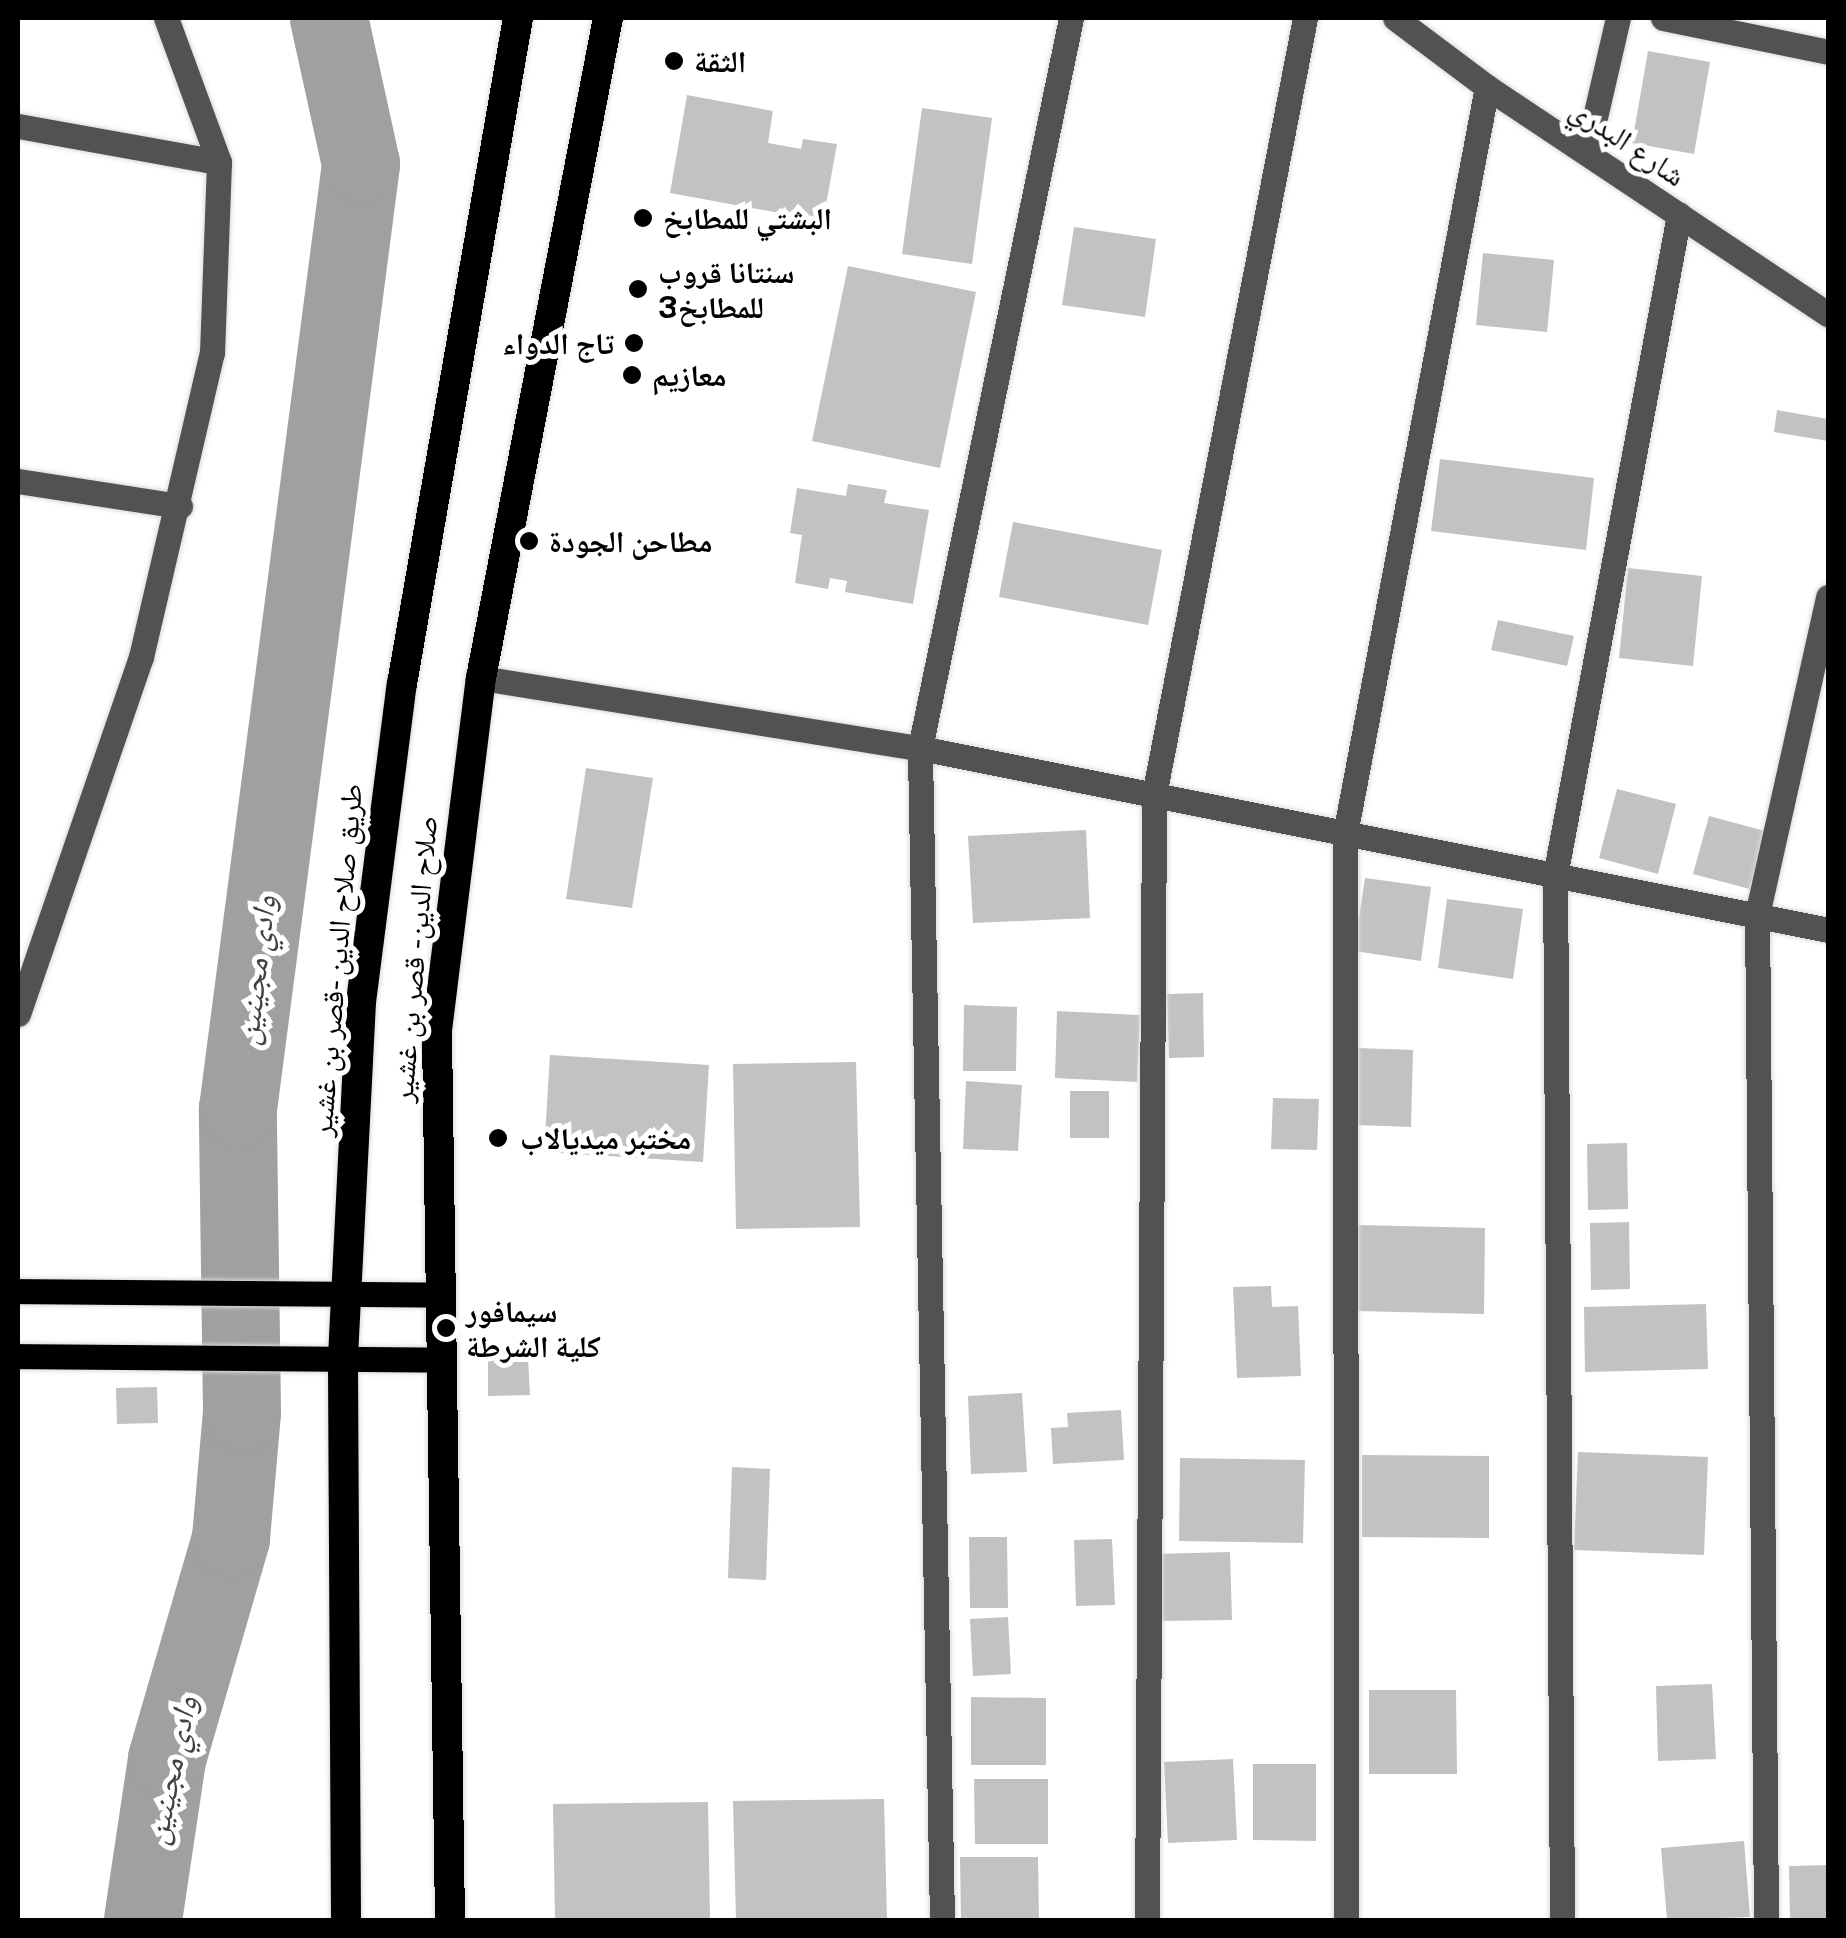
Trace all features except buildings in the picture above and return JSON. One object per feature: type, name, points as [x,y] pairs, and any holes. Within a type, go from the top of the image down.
[{"type":"highway","name":"طريق صلاح الدين -قصر بن غشير","points":[[346,1920],[343,1358],[360,1002],[378,844],[518,18]]},
{"type":"highway","name":"صلاح الدين - قصر بن غشير","points":[[450,1920],[436,1030],[481,678],[608,18]]},
{"type":"main road","points":[[18,1292],[438,1295]]},
{"type":"main road","points":[[18,1359],[293,1356],[440,1360]]},
{"type":"street","points":[[18,1014],[140,657],[180,506],[212,353],[219,162],[166,18]]},
{"type":"street","points":[[942,1920],[920,748],[1071,18]]},
{"type":"street","points":[[1147,1920],[1154,795],[1305,18]]},
{"type":"street","name":"شارع البدري","points":[[1395,18],[1487,87],[1828,314]]},
{"type":"street","points":[[1587,152],[1618,18]]},
{"type":"street","points":[[1663,18],[1828,52]]},
{"type":"street","points":[[1346,1920],[1345,834],[1487,87]]},
{"type":"street","points":[[18,126],[219,162]]},
{"type":"street","points":[[1562,1920],[1555,876],[1679,215]]},
{"type":"street","points":[[18,481],[180,506]]},
{"type":"street","points":[[1766,1920],[1757,915],[1828,597]]},
{"type":"street","points":[[481,678],[920,748],[1828,930]]},
{"type":"waterway","name":"وادي مجينين","points":[[143,1920],[167,1759],[231,1538],[242,1412],[238,1109],[361,164],[329,18]]},
{"type":"place","name":"الثقة","points":[[674,61]]},
{"type":"place","name":"البشتي للمطابخ","points":[[643,218]]},
{"type":"place","name":"سنتانا قروب 3للمطابخ","points":[[638,289]]},
{"type":"place","name":"تاج الدواء","points":[[634,343]]},
{"type":"place","name":"معازيم","points":[[632,375]]},
{"type":"place","name":"مطاحن الجودة","points":[[529,541]]},
{"type":"place","name":"مختبر ميديالاب","points":[[498,1138]]},
{"type":"place","name":"سيمافور كلية الشرطة","points":[[446,1328]]}]
